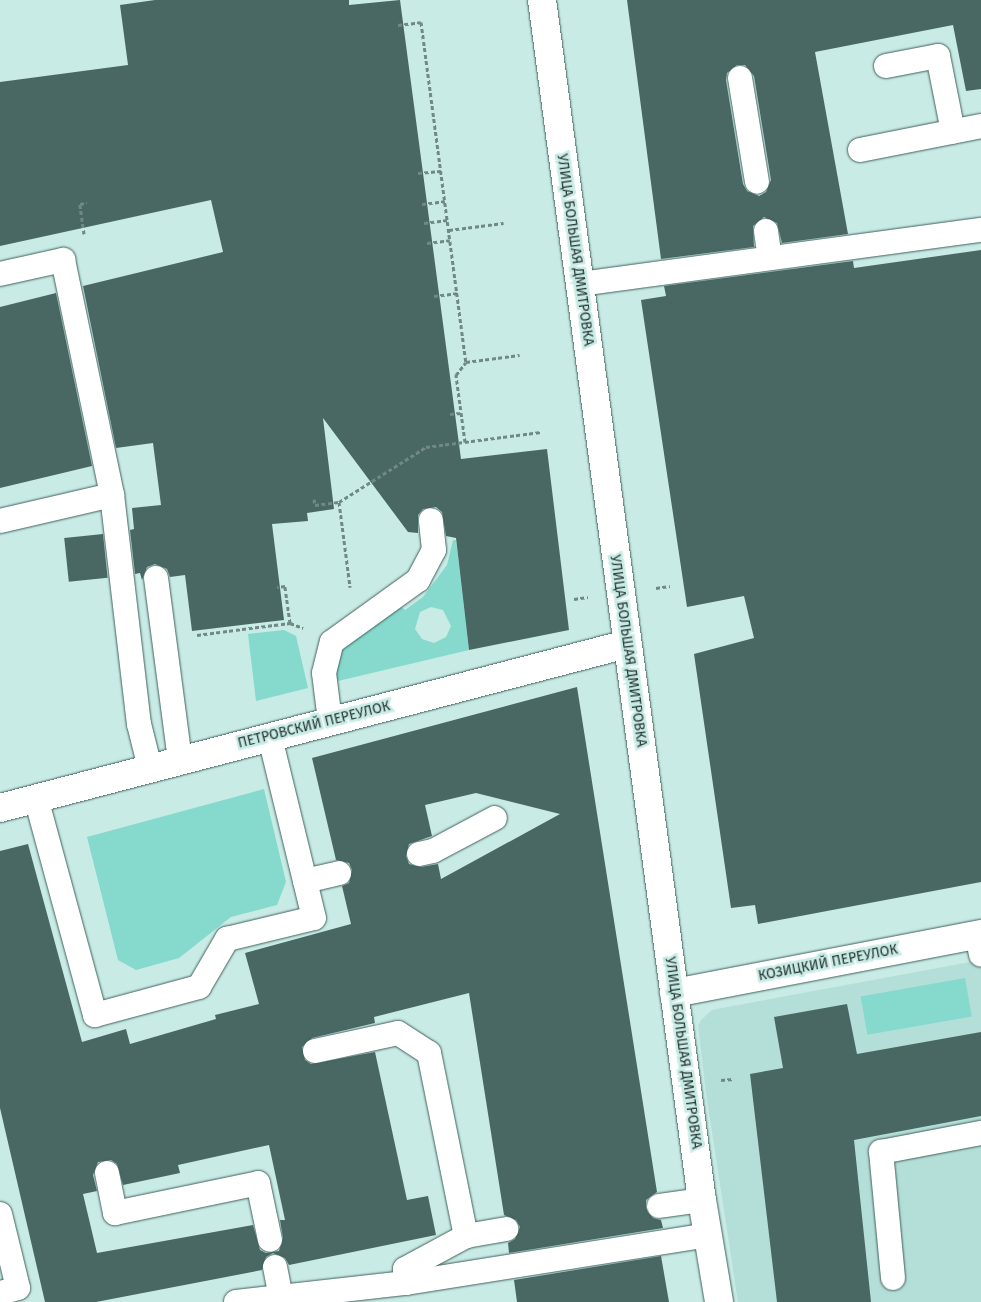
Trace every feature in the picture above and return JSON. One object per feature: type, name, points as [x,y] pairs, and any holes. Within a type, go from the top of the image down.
[{"type":"street","name":"УЛИЦА БОЛЬШАЯ ДМИТРОВКА","points":[[542,0],[702,1200],[719,1302]]},
{"type":"street","name":"ПЕТРОВСКИЙ ПЕРЕУЛОК","points":[[0,808],[627,644]]},
{"type":"street","name":"КОЗИЦКИЙ ПЕРЕУЛОК","points":[[674,993],[980,941]]},
{"type":"lane","points":[[886,66],[938,56],[954,132]]},
{"type":"lane","points":[[740,78],[757,182]]},
{"type":"lane","points":[[860,150],[981,126]]},
{"type":"lane","points":[[580,284],[981,230]]},
{"type":"lane","points":[[766,231],[770,258]]},
{"type":"lane","points":[[0,274],[63,260],[112,495],[139,724],[150,768]]},
{"type":"lane","points":[[0,522],[112,495]]},
{"type":"lane","points":[[330,721],[324,673],[332,642],[418,580],[434,550],[431,520]]},
{"type":"lane","points":[[156,578],[180,760]]},
{"type":"lane","points":[[36,798],[95,1014],[200,986],[227,939],[314,918],[270,737]]},
{"type":"lane","points":[[419,854],[433,851],[495,818]]},
{"type":"lane","points":[[305,880],[339,873]]},
{"type":"lane","points":[[315,1051],[398,1033],[429,1053],[466,1236]]},
{"type":"lane","points":[[893,1278],[881,1152],[981,1133]]},
{"type":"lane","points":[[106,1173],[115,1213],[258,1183],[270,1240]]},
{"type":"lane","points":[[659,1206],[702,1200]]},
{"type":"lane","points":[[0,1214],[18,1288],[0,1293]]},
{"type":"lane","points":[[406,1283],[405,1269],[466,1236],[506,1229]]},
{"type":"lane","points":[[236,1302],[406,1283],[708,1236]]},
{"type":"lane","points":[[275,1267],[282,1297]]},
{"type":"path","points":[[398,25],[421,22],[466,362],[456,375],[465,442]]},
{"type":"path","points":[[418,173],[441,171]]},
{"type":"path","points":[[422,204],[445,200]]},
{"type":"path","points":[[84,231],[80,204],[87,203]]},
{"type":"path","points":[[424,224],[448,220]]},
{"type":"path","points":[[449,230],[504,223]]},
{"type":"path","points":[[427,243],[450,240]]},
{"type":"path","points":[[434,296],[457,293]]},
{"type":"path","points":[[466,362],[520,355]]},
{"type":"path","points":[[450,414],[461,413]]},
{"type":"path","points":[[314,499],[315,505],[339,502],[426,446],[541,432]]},
{"type":"path","points":[[339,502],[351,594]]},
{"type":"path","points":[[164,640],[290,623],[285,586],[277,587]]},
{"type":"shaded area","points":[[981,960],[981,1302],[738,1302],[706,1093],[698,1026],[701,1020],[712,1010]]},
{"type":"green space","points":[[453,540],[456,540],[469,650],[338,681],[335,673],[340,648],[400,606],[405,610],[423,597],[447,565]],"holes":[[[431,607],[443,610],[451,626],[446,637],[434,643],[422,639],[415,629],[420,612]]]},
{"type":"green space","points":[[284,630],[296,636],[308,688],[256,701],[248,634]]},
{"type":"green space","points":[[264,789],[286,882],[277,905],[231,917],[179,958],[136,970],[118,960],[87,837]]},
{"type":"green space","points":[[965,978],[972,1016],[867,1035],[861,996]]},
{"type":"building","points":[[155,0],[349,0],[349,5],[400,0],[461,459],[547,449],[569,630],[469,650],[456,538],[446,536],[442,512],[436,507],[423,509],[418,515],[418,533],[408,532],[323,418],[334,509],[307,513],[308,521],[272,524],[284,620],[192,631],[185,575],[170,577],[167,569],[155,564],[147,567],[142,580],[140,573],[135,574],[130,530],[134,529],[132,508],[161,505],[153,443],[116,448],[83,286],[223,252],[211,200],[0,246],[0,82],[128,65],[120,5]]},
{"type":"building","points":[[627,0],[981,0],[981,89],[966,91],[953,25],[815,52],[848,234],[782,243],[777,223],[764,217],[753,226],[754,247],[661,259]],"holes":[[[737,65],[745,65],[754,76],[771,180],[766,192],[759,196],[747,191],[743,184],[726,80],[727,73]]]},
{"type":"building","points":[[981,250],[981,882],[758,924],[755,905],[731,908],[694,654],[754,638],[744,596],[687,607],[641,300],[666,296],[664,286],[853,261],[854,268]]},
{"type":"building","points":[[56,293],[92,466],[0,488],[0,307]]},
{"type":"building","points":[[103,534],[108,578],[69,582],[64,538]]},
{"type":"building","points":[[577,687],[657,1192],[646,1200],[646,1208],[653,1218],[661,1220],[663,1228],[509,1253],[508,1243],[515,1239],[520,1227],[516,1220],[504,1215],[469,993],[374,1017],[375,1023],[312,1038],[302,1047],[305,1060],[311,1064],[375,1052],[407,1200],[428,1196],[436,1235],[289,1265],[285,1258],[273,1253],[266,1257],[262,1270],[96,1302],[45,1302],[0,1108],[0,851],[28,844],[82,1042],[126,1029],[130,1044],[216,1019],[215,1015],[259,1004],[245,953],[351,924],[342,886],[349,883],[352,870],[349,863],[336,860],[312,758]],"holes":[[[476,793],[560,814],[441,879],[438,864],[421,867],[409,864],[406,856],[409,844],[432,836],[425,805]],[[269,1145],[285,1220],[280,1220],[283,1238],[279,1251],[266,1253],[260,1250],[253,1225],[97,1253],[83,1194],[97,1191],[93,1175],[98,1162],[111,1160],[117,1164],[123,1185],[180,1173],[178,1165]]]},
{"type":"building","points":[[847,1004],[857,1054],[981,1032],[981,1116],[854,1140],[871,1302],[777,1302],[750,1074],[783,1068],[774,1017]]},
{"type":"building","points":[[661,1256],[669,1302],[517,1302],[514,1280]]}]
